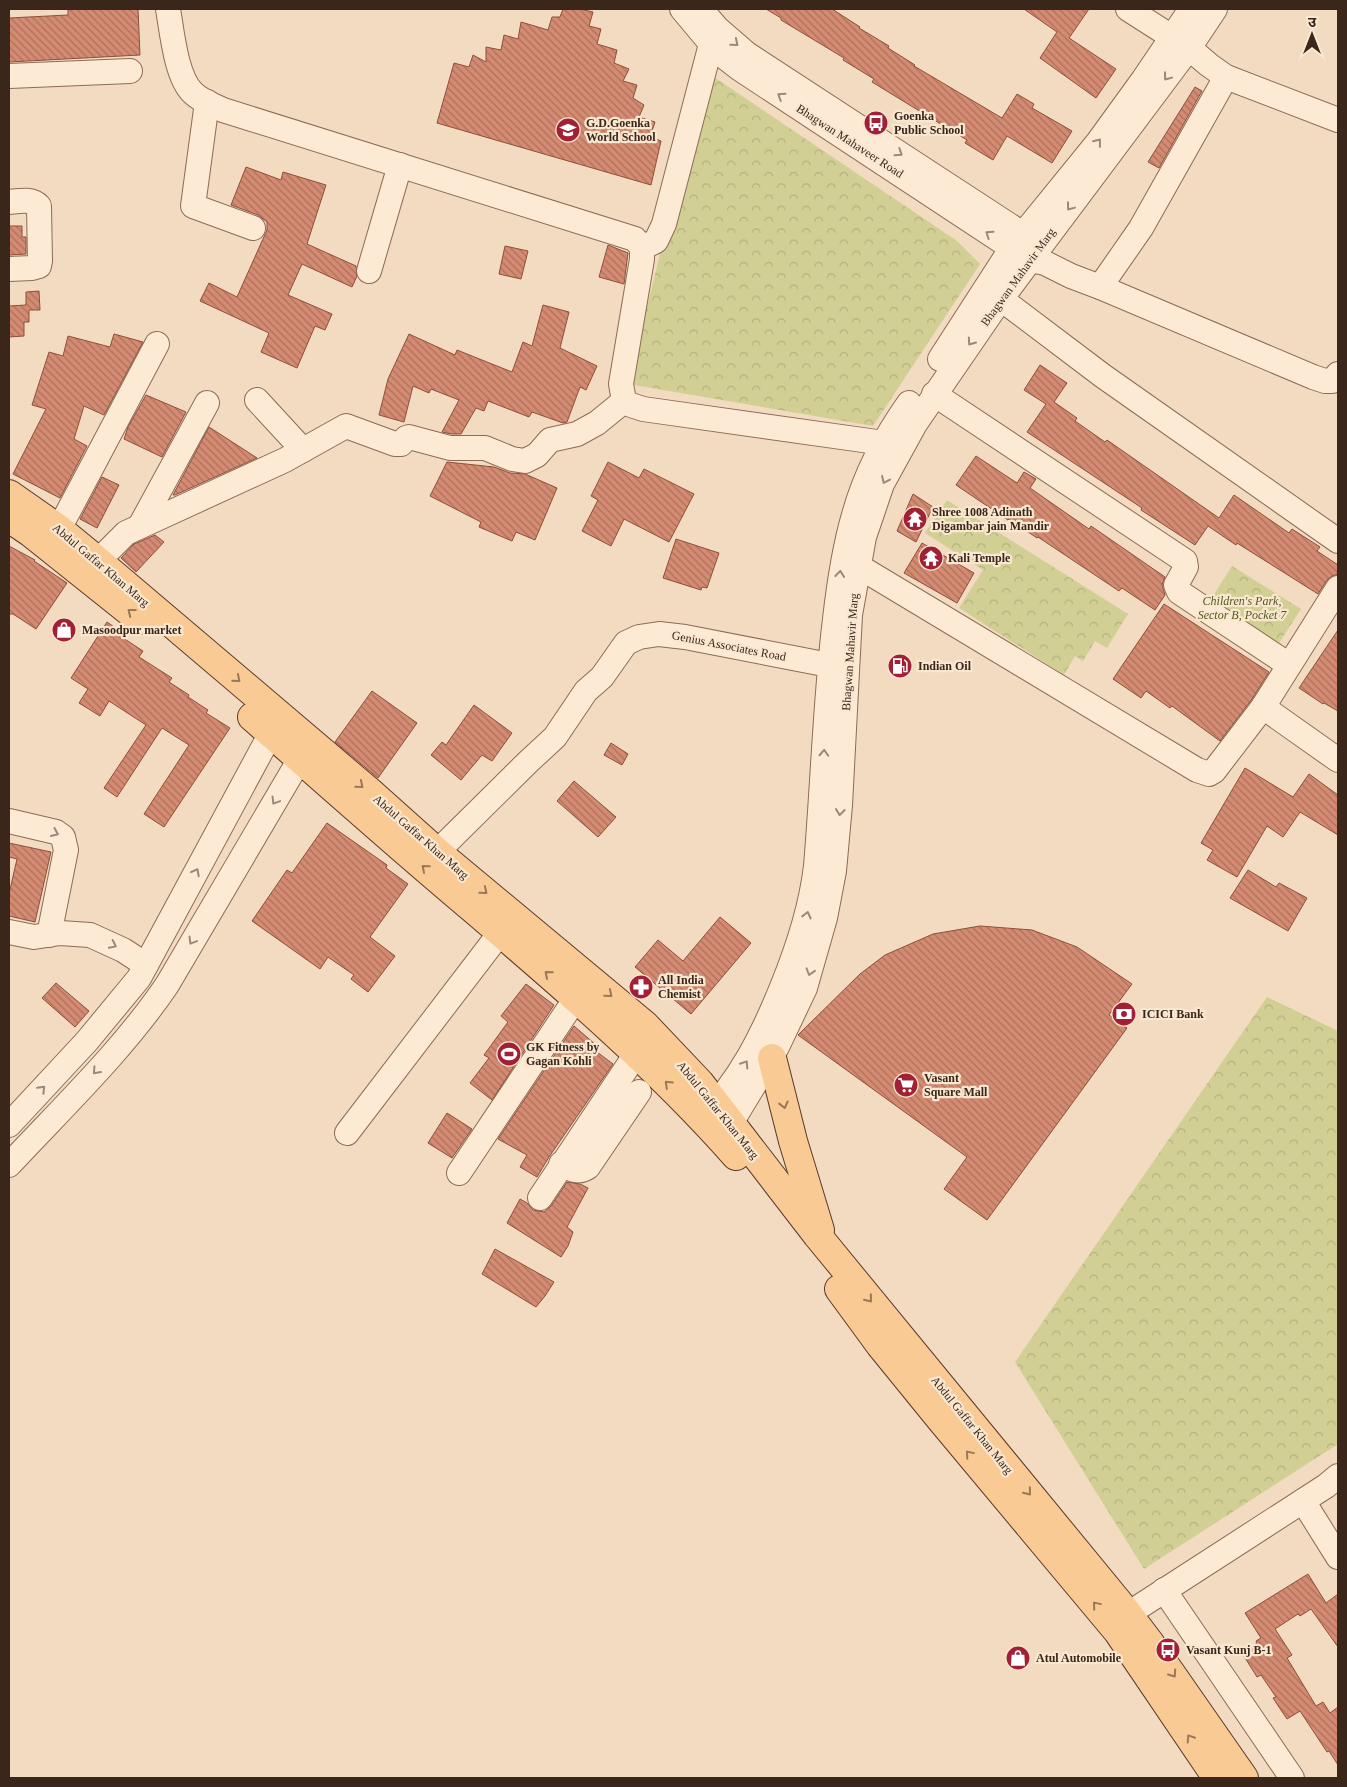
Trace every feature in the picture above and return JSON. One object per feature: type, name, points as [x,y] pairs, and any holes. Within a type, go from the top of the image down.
[{"type":"main road","name":"Abdul Gaffar Khan Marg","points":[[9,494],[58,529],[98,561],[370,792],[437,852],[645,1025],[700,1083],[737,1158],[791,1226],[886,1353],[1118,1632],[1217,1778]]},
{"type":"main road","name":"Abdul Gaffar Khan Marg","points":[[9,518],[31,533],[160,636],[576,998],[636,1054],[717,1120],[824,1243],[1128,1614],[1169,1669],[1244,1778]]},
{"type":"main road","points":[[772,1058],[793,1141],[824,1243]]},
{"type":"street","points":[[168,9],[181,74],[186,85],[194,94],[223,110],[635,239],[642,248],[642,259],[621,384],[624,401],[631,406],[884,443]]},
{"type":"street","name":"Bhagwan Mahaveer Road","points":[[682,9],[711,44],[740,70],[879,160],[1026,247]]},
{"type":"street","name":"Bhagwan Mahaveer Road","points":[[701,9],[716,28],[747,54],[1026,247]]},
{"type":"street","points":[[1128,9],[1180,42],[1209,66],[1226,77],[1338,120]]},
{"type":"street","name":"Bhagwan Mahavir Marg","points":[[1180,42],[1191,9]]},
{"type":"street","name":"Bhagwan Mahavir Marg","points":[[717,1120],[772,1058],[805,988],[825,918],[830,892],[840,805],[838,664],[843,558],[854,513],[868,475],[884,443],[1026,247],[1143,80],[1215,9]]},
{"type":"street","points":[[642,248],[656,241],[664,224],[711,44]]},
{"type":"street","points":[[9,76],[130,72]]},
{"type":"street","points":[[1100,287],[1141,228],[1226,77]]},
{"type":"street","points":[[207,102],[193,206],[253,228]]},
{"type":"street","points":[[369,271],[400,165]]},
{"type":"street","points":[[9,202],[31,201],[39,206],[40,261],[39,266],[32,268],[9,269]]},
{"type":"street","points":[[1026,247],[1045,263],[1071,276],[1313,377],[1332,381],[1338,374]]},
{"type":"street","name":"Bhagwan Mahavir Marg","points":[[717,1120],[760,1037],[802,934],[814,890],[838,664],[850,615],[864,537],[882,484],[901,448],[934,394],[1001,299],[1026,247]]},
{"type":"street","points":[[1001,299],[1103,376],[1338,541]]},
{"type":"street","points":[[58,529],[157,344]]},
{"type":"street","points":[[934,394],[1185,561],[1186,567],[1176,584],[1179,592],[1289,665]]},
{"type":"street","points":[[257,400],[303,450]]},
{"type":"street","points":[[98,561],[126,532],[285,460],[346,426],[395,444],[401,444],[409,437],[450,448],[485,448],[512,459],[525,461],[536,455],[550,440],[577,434],[597,423],[624,401]]},
{"type":"street","points":[[140,526],[207,403]]},
{"type":"street","points":[[858,566],[1202,772],[1209,774],[1214,771],[1263,706],[1338,588]]},
{"type":"street","name":"Genius Associates Road","points":[[437,852],[555,737],[586,692],[602,677],[626,643],[639,637],[659,634],[838,664]]},
{"type":"street","points":[[1263,706],[1338,760]]},
{"type":"street","points":[[9,1125],[108,1018],[131,989],[146,966],[271,733]]},
{"type":"street","points":[[9,1165],[113,1053],[149,1011],[167,985],[300,759]]},
{"type":"street","points":[[9,821],[56,832],[63,837],[66,850],[50,934]]},
{"type":"street","points":[[9,932],[34,937],[60,933],[90,935],[123,950],[146,966]]},
{"type":"street","points":[[347,1133],[500,932]]},
{"type":"street","points":[[459,1173],[576,998]]},
{"type":"street","points":[[540,1198],[636,1054]]},
{"type":"street","points":[[561,1164],[574,1170],[582,1171],[588,1167],[640,1092]]},
{"type":"street","points":[[1128,1614],[1303,1501],[1338,1476]]},
{"type":"street","points":[[1303,1501],[1338,1557]]},
{"type":"street","points":[[1164,1590],[1292,1778]]},
{"type":"green space","points":[[705,71],[957,241],[980,264],[873,426],[628,384]]},
{"type":"green space","points":[[947,500],[1128,614],[1107,648],[1095,641],[1083,661],[1075,656],[1064,675],[959,608],[983,570],[925,533]]},
{"type":"green space","name":"Children's Park, Sector B, Pocket 7","points":[[1232,566],[1301,609],[1268,660],[1200,617]]},
{"type":"green space","points":[[1267,997],[1338,1031],[1338,1444],[1144,1569],[1015,1362]]},
{"type":"building","points":[[68,9],[138,9],[140,55],[9,62],[9,18],[68,15]]},
{"type":"building","points":[[563,9],[580,9],[593,12],[589,26],[601,29],[597,44],[617,50],[614,63],[629,69],[623,81],[637,85],[633,98],[644,105],[639,117],[655,122],[650,137],[661,141],[651,185],[437,123],[454,63],[469,67],[473,55],[486,62],[486,47],[501,50],[504,35],[518,39],[521,22],[548,30],[552,17],[560,17]]},
{"type":"building","points":[[766,9],[832,9],[889,46],[888,48],[914,66],[1002,118],[1017,94],[1034,104],[1032,108],[1072,131],[1052,163],[1007,136],[993,160],[965,143],[967,140],[872,82],[874,79],[843,60],[844,58]]},
{"type":"building","points":[[1024,9],[1089,9],[1069,38],[1116,69],[1096,98],[1040,58],[1057,32]]},
{"type":"building","points":[[1195,87],[1202,91],[1159,168],[1148,162]]},
{"type":"building","points":[[246,167],[281,180],[283,172],[326,185],[307,244],[356,266],[357,276],[352,287],[302,264],[288,295],[332,314],[325,330],[315,326],[297,368],[261,352],[269,333],[200,301],[209,283],[237,297],[267,230],[267,222],[258,215],[231,205]]},
{"type":"building","points":[[9,226],[22,226],[22,237],[26,237],[26,254],[9,255]]},
{"type":"building","points":[[608,245],[628,253],[624,284],[599,277]]},
{"type":"building","points":[[505,246],[528,251],[521,279],[499,274]]},
{"type":"building","points":[[39,291],[40,310],[29,310],[29,322],[24,322],[24,336],[9,337],[9,306],[26,305],[26,292]]},
{"type":"building","points":[[543,305],[569,312],[560,348],[597,366],[586,390],[580,387],[567,422],[563,423],[532,412],[529,417],[488,401],[484,411],[476,408],[461,434],[442,432],[459,400],[431,389],[429,393],[413,386],[404,422],[379,415],[388,379],[409,334],[455,355],[457,350],[512,372],[523,342],[532,346]]},
{"type":"building","points":[[114,334],[143,342],[104,415],[84,406],[74,439],[87,446],[60,498],[13,474],[46,409],[32,405],[49,352],[63,356],[68,336],[110,347]]},
{"type":"building","points":[[1040,365],[1067,383],[1054,402],[1077,418],[1075,421],[1105,442],[1107,440],[1219,518],[1234,495],[1289,533],[1292,529],[1320,547],[1317,551],[1338,565],[1338,574],[1327,580],[1318,594],[1208,526],[1195,545],[1027,432],[1046,404],[1024,390]]},
{"type":"building","points":[[146,395],[186,412],[162,457],[124,439],[128,427]]},
{"type":"building","points":[[209,427],[257,458],[173,495]]},
{"type":"building","points":[[976,456],[1017,483],[1024,472],[1036,479],[1030,488],[1089,529],[1091,526],[1165,577],[1162,585],[1165,595],[1155,610],[1122,588],[1119,591],[956,485]]},
{"type":"building","points":[[447,462],[494,467],[510,473],[525,474],[557,488],[535,540],[516,532],[512,541],[479,527],[481,522],[430,496]]},
{"type":"building","points":[[608,462],[639,478],[644,469],[694,494],[669,542],[624,519],[611,546],[582,531],[598,500],[591,496]]},
{"type":"building","points":[[102,477],[119,485],[97,528],[80,519]]},
{"type":"building","name":"Shree 1008 Adinath Digambar jain Mandir","points":[[913,494],[933,507],[916,542],[897,531]]},
{"type":"building","points":[[155,535],[164,542],[136,572],[121,558],[134,544]]},
{"type":"building","points":[[676,539],[719,553],[707,588],[702,587],[701,590],[663,578]]},
{"type":"building","name":"Kali Temple","points":[[922,543],[974,573],[957,603],[904,573]]},
{"type":"building","points":[[9,546],[35,560],[67,583],[36,629],[13,614],[9,614]]},
{"type":"building","points":[[1164,604],[1269,672],[1252,699],[1220,741],[1172,706],[1170,708],[1146,691],[1141,698],[1113,679]]},
{"type":"building","points":[[107,622],[120,631],[117,634],[143,651],[139,657],[172,678],[169,682],[208,710],[206,713],[230,728],[164,827],[144,814],[189,745],[162,728],[117,797],[104,788],[146,725],[109,701],[100,716],[79,703],[88,689],[71,678]]},
{"type":"building","points":[[1338,630],[1338,711],[1323,704],[1299,688]]},
{"type":"building","points":[[372,691],[417,723],[378,778],[335,742]]},
{"type":"building","points":[[474,705],[512,733],[492,761],[482,755],[461,780],[431,755],[442,742],[446,745]]},
{"type":"building","points":[[611,743],[628,754],[622,765],[604,755]]},
{"type":"building","points":[[1245,768],[1293,797],[1309,774],[1338,795],[1338,835],[1300,812],[1283,837],[1267,826],[1237,877],[1207,860],[1213,850],[1201,843]]},
{"type":"building","points":[[574,781],[616,817],[598,837],[557,801]]},
{"type":"building","points":[[327,823],[387,865],[386,868],[408,884],[370,937],[395,956],[368,992],[351,979],[354,975],[328,957],[320,969],[252,921],[287,870],[292,873]]},
{"type":"building","points":[[9,843],[51,852],[35,922],[9,916],[9,894],[17,859],[9,857]]},
{"type":"building","points":[[1248,870],[1276,887],[1279,883],[1307,898],[1288,931],[1230,898]]},
{"type":"building","points":[[720,917],[751,943],[691,1014],[635,967],[658,940],[683,961]]},
{"type":"building","points":[[980,926],[1032,930],[1077,947],[1132,984],[1109,1015],[1127,1028],[987,1220],[944,1189],[967,1157],[798,1035],[860,974],[885,955],[933,934]]},
{"type":"building","points":[[56,983],[89,1011],[75,1027],[42,998]]},
{"type":"building","points":[[526,984],[554,1005],[492,1100],[470,1083],[489,1058],[484,1055],[508,1022],[501,1016]]},
{"type":"building","points":[[574,1026],[596,1045],[593,1049],[613,1064],[537,1177],[520,1167],[527,1155],[498,1139]]},
{"type":"building","points":[[447,1113],[472,1129],[452,1158],[428,1143]]},
{"type":"building","points":[[567,1182],[580,1184],[588,1188],[567,1227],[573,1232],[568,1246],[561,1257],[507,1223],[520,1199],[533,1210],[544,1212],[551,1206]]},
{"type":"building","points":[[495,1249],[554,1282],[536,1307],[482,1274]]},
{"type":"building","points":[[1308,1574],[1326,1603],[1338,1594],[1338,1647],[1311,1609],[1300,1616],[1298,1614],[1275,1629],[1292,1655],[1287,1658],[1316,1706],[1323,1702],[1330,1713],[1338,1707],[1338,1765],[1329,1751],[1327,1752],[1300,1711],[1287,1719],[1273,1698],[1276,1697],[1261,1675],[1257,1677],[1242,1653],[1261,1638],[1245,1613]]},
{"type":"place","name":"Goenka Public School","points":[[876,123]]},
{"type":"place","name":"G.D.Goenka World School","points":[[568,130]]},
{"type":"place","name":"Shree 1008 Adinath Digambar jain Mandir","points":[[915,519]]},
{"type":"place","name":"Kali Temple","points":[[931,558]]},
{"type":"place","name":"Masoodpur market","points":[[64,630]]},
{"type":"place","name":"Indian Oil","points":[[900,666]]},
{"type":"place","name":"All India Chemist","points":[[641,987]]},
{"type":"place","name":"ICICI Bank","points":[[1124,1014]]},
{"type":"place","name":"GK Fitness by Gagan Kohli","points":[[509,1054]]},
{"type":"place","name":"Vasant Square Mall","points":[[906,1085]]},
{"type":"place","name":"Vasant Kunj B-1","points":[[1168,1650]]},
{"type":"place","name":"Atul Automobile","points":[[1018,1658]]}]
